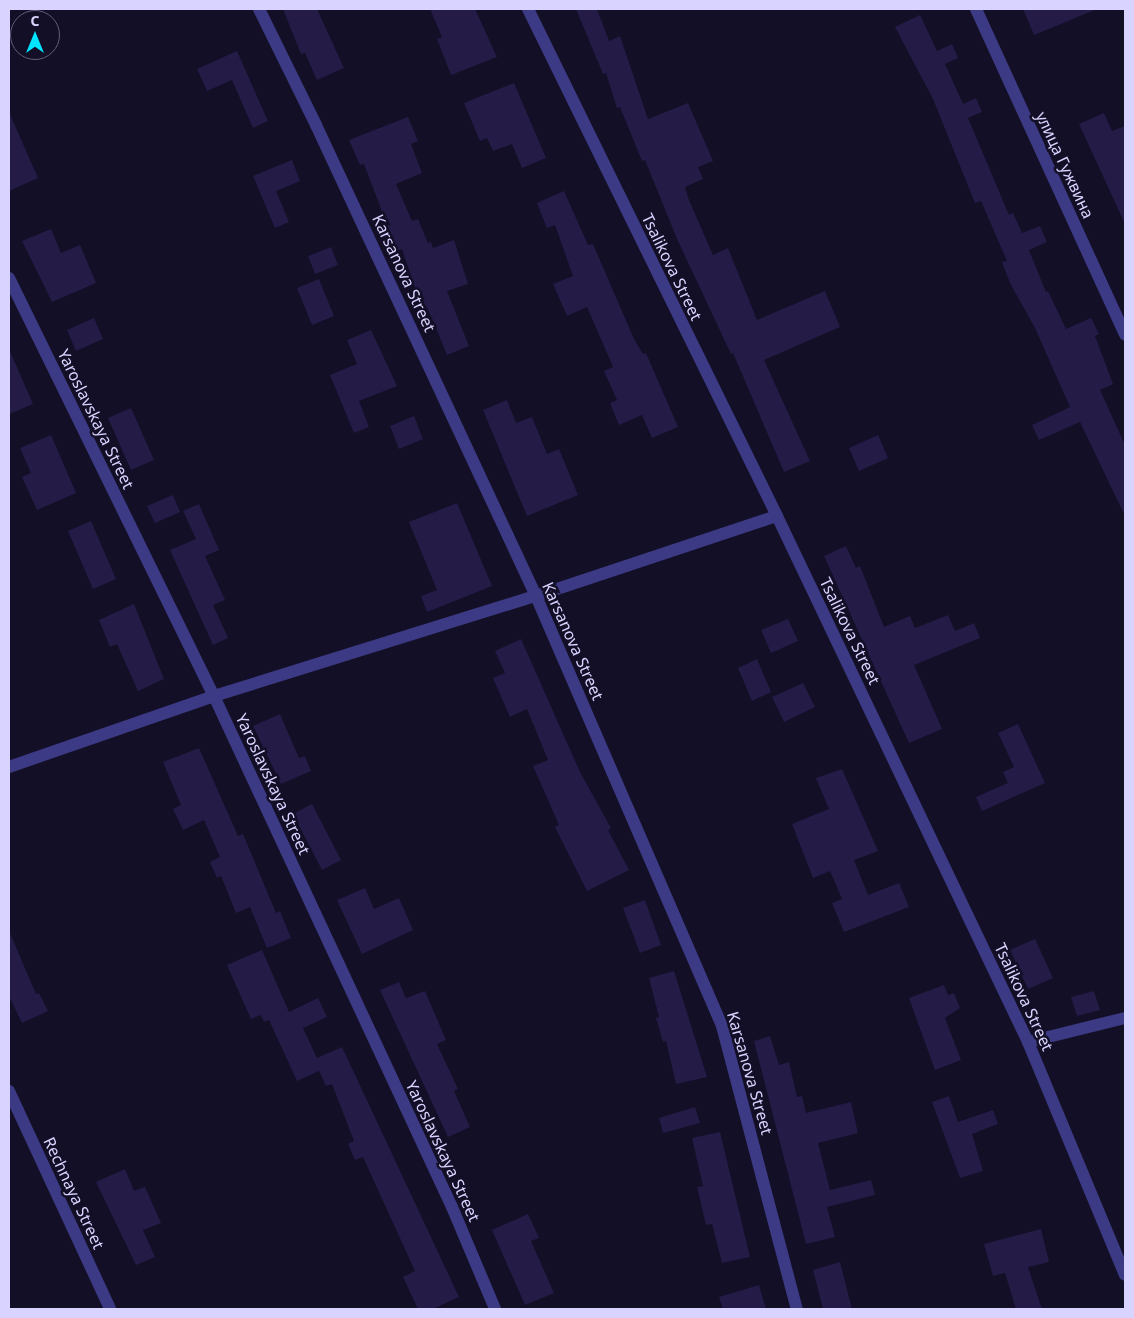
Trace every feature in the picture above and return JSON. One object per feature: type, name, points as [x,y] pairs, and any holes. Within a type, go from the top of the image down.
[{"type":"street","name":"Karsanova Street","points":[[259,9],[316,124],[536,596],[722,1026],[797,1309]]},
{"type":"street","name":"Tsalikova Street","points":[[528,9],[777,516],[1028,1042],[1125,1275]]},
{"type":"street","name":"улица Гужвина","points":[[976,9],[1125,334]]},
{"type":"street","name":"Yaroslavskaya Street","points":[[9,278],[214,696],[452,1207],[496,1309]]},
{"type":"street","points":[[9,767],[214,696],[536,596],[777,516]]},
{"type":"street","points":[[1028,1042],[1125,1018]]},
{"type":"street","name":"Rechnaya Street","points":[[9,1090],[110,1309]]},
{"type":"building","points":[[283,9],[317,9],[344,68],[317,80],[305,53],[301,54]]},
{"type":"building","points":[[430,9],[475,9],[497,57],[451,75],[437,39],[442,37]]},
{"type":"building","points":[[576,9],[597,9],[609,41],[620,36],[648,119],[688,103],[713,161],[698,167],[703,179],[685,187],[689,200],[713,255],[728,248],[757,320],[825,291],[840,327],[764,360],[810,461],[784,472],[733,353],[731,354],[677,239],[645,160],[642,161],[620,107],[617,108],[606,73],[603,74]]},
{"type":"building","points":[[1023,9],[1097,9],[1034,35]]},
{"type":"building","points":[[920,15],[937,51],[952,44],[958,58],[945,64],[963,104],[976,98],[982,112],[968,118],[1009,215],[1013,213],[1022,233],[1040,226],[1047,242],[1029,250],[1046,292],[1048,291],[1066,329],[1091,318],[1099,334],[1095,336],[1113,384],[1100,390],[1125,445],[1125,516],[1080,422],[1039,440],[1032,425],[1070,407],[1035,328],[1010,283],[1002,262],[1007,261],[981,201],[975,203],[933,99],[895,27]]},
{"type":"building","points":[[237,51],[268,121],[253,128],[232,80],[207,91],[197,69]]},
{"type":"building","points":[[514,83],[546,158],[522,168],[512,144],[493,151],[487,138],[480,141],[464,103]]},
{"type":"building","points":[[9,112],[38,178],[9,191]]},
{"type":"building","points":[[1104,113],[1112,131],[1125,126],[1125,224],[1079,124]]},
{"type":"building","points":[[408,117],[418,141],[411,144],[422,173],[396,184],[412,221],[418,219],[428,243],[431,242],[433,248],[454,240],[468,284],[447,291],[469,346],[447,355],[432,318],[422,299],[419,300],[402,249],[397,251],[364,164],[360,165],[349,140]]},
{"type":"building","points":[[292,160],[300,181],[276,191],[289,222],[275,228],[253,176]]},
{"type":"building","points":[[564,191],[588,245],[593,244],[634,339],[643,354],[646,353],[678,427],[652,438],[642,415],[619,425],[610,403],[617,400],[604,371],[613,367],[587,307],[567,316],[553,284],[573,276],[555,225],[547,228],[537,203]]},
{"type":"building","points":[[51,229],[61,253],[80,245],[96,283],[52,302],[22,241]]},
{"type":"building","points":[[331,247],[338,265],[315,274],[308,256]]},
{"type":"building","points":[[319,279],[334,316],[312,325],[297,288]]},
{"type":"building","points":[[94,318],[103,339],[76,351],[67,330]]},
{"type":"building","points":[[371,330],[397,386],[359,401],[369,427],[354,433],[330,375],[357,364],[347,340]]},
{"type":"building","points":[[9,349],[33,404],[9,414]]},
{"type":"building","points":[[507,400],[516,423],[532,417],[547,454],[559,449],[578,495],[527,516],[483,410]]},
{"type":"building","points":[[131,408],[154,460],[131,470],[108,418]]},
{"type":"building","points":[[414,416],[423,439],[399,449],[390,426]]},
{"type":"building","points":[[51,435],[76,493],[37,510],[22,477],[31,473],[20,448]]},
{"type":"building","points":[[878,435],[888,458],[859,471],[849,448]]},
{"type":"building","points":[[173,495],[180,512],[155,523],[147,506]]},
{"type":"building","points":[[457,503],[492,586],[427,612],[421,596],[437,590],[409,522]]},
{"type":"building","points":[[199,504],[219,550],[205,556],[225,600],[213,605],[228,638],[213,645],[170,550],[196,539],[183,511]]},
{"type":"building","points":[[91,521],[116,579],[93,589],[68,531]]},
{"type":"building","points":[[846,546],[856,568],[860,566],[884,627],[910,616],[915,628],[948,615],[955,631],[974,623],[980,638],[914,665],[942,729],[909,743],[824,556]]},
{"type":"building","points":[[134,604],[164,679],[138,691],[117,644],[110,647],[99,620]]},
{"type":"building","points":[[788,619],[798,641],[771,653],[761,630]]},
{"type":"building","points":[[521,639],[580,772],[611,828],[608,830],[629,870],[587,891],[555,827],[559,825],[533,766],[548,760],[527,709],[510,717],[493,678],[505,673],[495,651]]},
{"type":"building","points":[[757,659],[771,692],[752,701],[738,668]]},
{"type":"building","points":[[803,683],[815,707],[784,722],[772,697]]},
{"type":"building","points":[[280,714],[299,758],[305,756],[311,771],[281,784],[253,726]]},
{"type":"building","points":[[1018,724],[1045,783],[982,811],[976,797],[1008,783],[1003,772],[1014,767],[998,733]]},
{"type":"building","points":[[199,748],[238,836],[243,834],[276,913],[280,911],[291,938],[267,948],[250,907],[236,913],[221,876],[217,878],[210,862],[220,857],[204,820],[183,830],[173,809],[181,805],[163,762]]},
{"type":"building","points":[[842,769],[878,851],[854,860],[868,895],[899,883],[909,907],[844,932],[832,903],[842,899],[830,871],[813,878],[792,824],[829,809],[816,778]]},
{"type":"building","points":[[312,804],[341,860],[322,870],[293,814]]},
{"type":"building","points":[[365,888],[374,909],[399,898],[413,930],[362,954],[337,900]]},
{"type":"building","points":[[645,900],[661,945],[640,953],[623,908]]},
{"type":"building","points":[[9,931],[36,994],[39,993],[48,1011],[22,1023],[9,996]]},
{"type":"building","points":[[1035,939],[1053,978],[1028,989],[1010,950]]},
{"type":"building","points":[[262,950],[289,1012],[318,998],[327,1017],[303,1028],[317,1058],[342,1047],[459,1297],[433,1309],[418,1309],[403,1277],[415,1271],[363,1157],[355,1160],[348,1144],[354,1141],[332,1084],[326,1086],[319,1071],[297,1081],[269,1020],[264,1022],[261,1015],[251,1019],[227,965]]},
{"type":"building","points":[[674,971],[707,1077],[676,1084],[666,1041],[663,1042],[656,1018],[659,1017],[649,978]]},
{"type":"building","points":[[399,982],[406,998],[425,991],[446,1040],[437,1044],[458,1089],[454,1091],[470,1127],[448,1137],[380,990]]},
{"type":"building","points":[[944,985],[948,995],[954,993],[960,1008],[945,1018],[961,1060],[935,1070],[909,998]]},
{"type":"building","points":[[1094,991],[1100,1010],[1077,1016],[1071,997]]},
{"type":"building","points":[[770,1036],[779,1065],[789,1062],[797,1097],[802,1096],[806,1113],[851,1102],[858,1133],[818,1143],[830,1190],[871,1180],[875,1195],[827,1207],[835,1237],[806,1244],[754,1041]]},
{"type":"building","points":[[949,1096],[958,1122],[993,1110],[998,1124],[972,1134],[983,1171],[960,1178],[932,1102]]},
{"type":"building","points":[[695,1107],[700,1123],[663,1133],[659,1118]]},
{"type":"building","points":[[720,1132],[750,1257],[722,1263],[712,1224],[706,1225],[697,1187],[703,1186],[692,1138]]},
{"type":"building","points":[[125,1169],[134,1191],[145,1187],[161,1223],[143,1230],[155,1257],[136,1265],[96,1182]]},
{"type":"building","points":[[528,1214],[539,1238],[531,1241],[554,1293],[525,1305],[492,1230]]},
{"type":"building","points":[[1041,1229],[1049,1262],[1028,1267],[1042,1309],[1016,1309],[1005,1273],[993,1276],[984,1244]]},
{"type":"building","points":[[840,1262],[852,1309],[823,1309],[813,1270]]},
{"type":"building","points":[[759,1285],[766,1309],[723,1309],[719,1297]]}]
